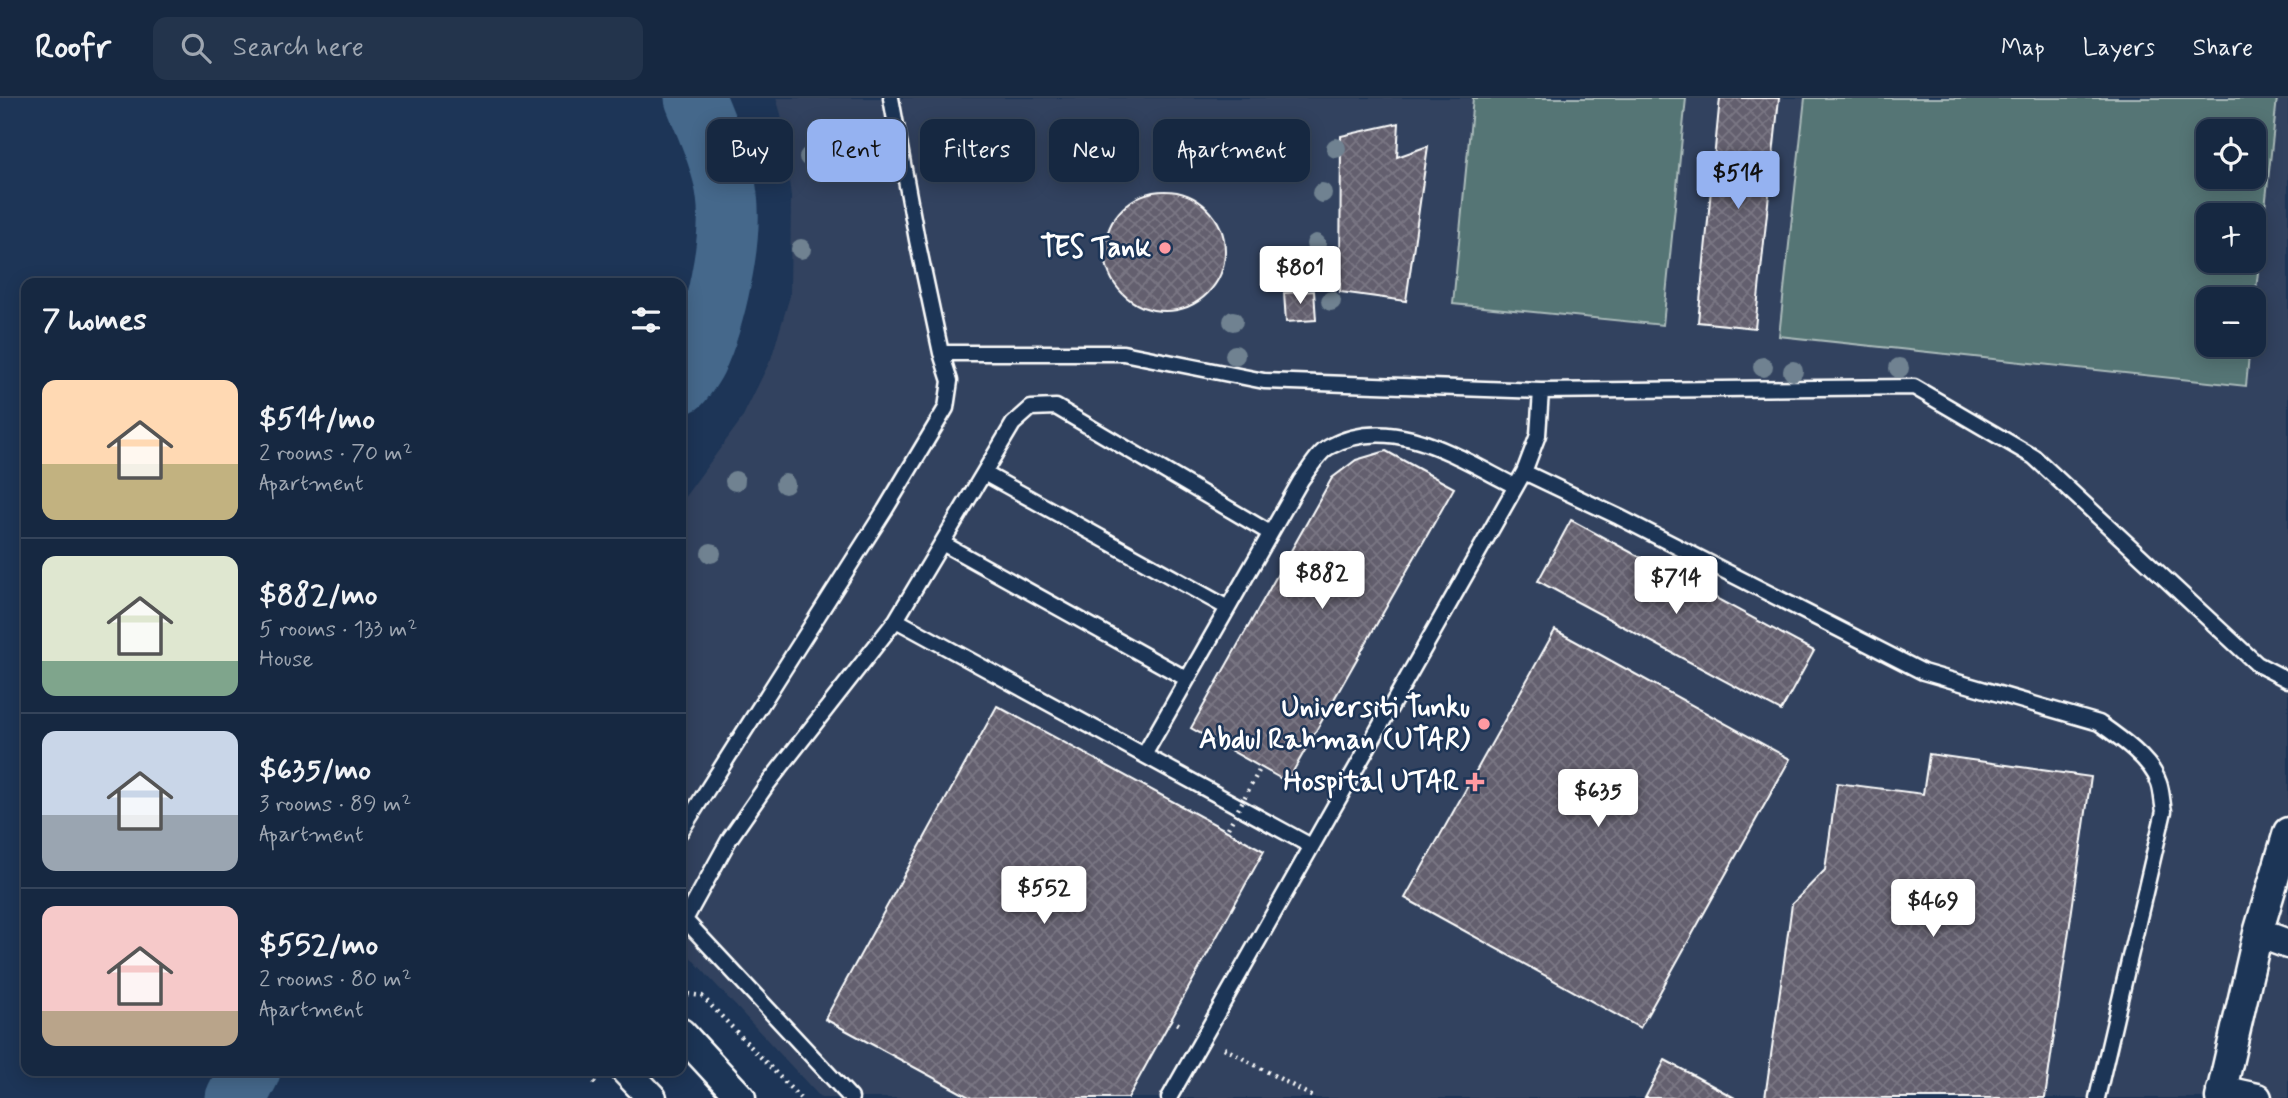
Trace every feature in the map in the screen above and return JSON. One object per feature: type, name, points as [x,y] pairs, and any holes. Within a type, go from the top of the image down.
[{"type":"street","points":[[2257,1098],[2220,1094],[2258,933],[2288,832]]},
{"type":"street","points":[[2258,933],[2288,944]]},
{"type":"street","points":[[686,1038],[741,1098]]},
{"type":"street","points":[[631,1076],[652,1098]]},
{"type":"lane","points":[[686,823],[885,510],[946,408],[950,381],[941,353],[917,240],[891,98]]},
{"type":"lane","points":[[941,353],[1122,353],[1264,381],[1541,391],[1914,387],[2035,457],[2257,664],[2288,680]]},
{"type":"lane","points":[[1169,1098],[1524,472],[1538,435],[1541,391]]},
{"type":"lane","points":[[686,919],[730,838],[766,786],[895,620],[1013,424],[1031,408],[1056,407],[1270,533]]},
{"type":"lane","points":[[1144,755],[1301,480],[1326,448],[1358,436],[1390,435],[1427,442],[1515,486]]},
{"type":"lane","points":[[1524,472],[1619,517],[1923,672],[2099,723],[2120,737],[2143,759],[2159,781],[2164,811],[2097,1098]]},
{"type":"lane","points":[[984,473],[1228,608]]},
{"type":"lane","points":[[942,542],[1187,679]]},
{"type":"lane","points":[[895,620],[1311,846]]},
{"type":"lane","points":[[686,927],[851,1098]]},
{"type":"path","points":[[1228,828],[1261,767]]},
{"type":"path","points":[[686,994],[702,996],[800,1098]]},
{"type":"path","points":[[1171,1020],[1315,1098]]},
{"type":"shaded area","name":"Universiti Tunku Abdul Rahman (UTAR)","points":[[776,98],[2288,98],[2288,1098],[821,1098],[686,952],[686,495],[741,420],[771,359],[790,296],[789,182],[793,182],[793,119],[782,119]]},
{"type":"green space","points":[[1473,98],[1686,98],[1663,325],[1453,304]]},
{"type":"green space","points":[[1805,98],[2277,98],[2266,203],[2196,203],[2196,273],[2258,273],[2256,287],[2196,287],[2196,357],[2249,357],[2246,386],[1779,336]]},
{"type":"building","points":[[1720,98],[1779,98],[1755,328],[1698,322]]},
{"type":"building","points":[[1399,123],[1397,157],[1428,146],[1406,301],[1340,292],[1341,136]]},
{"type":"building","name":"TES Tank","points":[[1165,191],[1188,195],[1208,208],[1221,228],[1225,251],[1221,274],[1208,294],[1188,307],[1165,311],[1142,307],[1122,294],[1109,274],[1105,251],[1109,228],[1122,208],[1142,195]]},
{"type":"building","points":[[1314,291],[1316,320],[1286,322],[1284,293]]},
{"type":"building","points":[[1386,451],[1454,488],[1287,782],[1191,728],[1332,478],[1356,460]]},
{"type":"building","points":[[1571,520],[1814,651],[1781,711],[1538,581]]},
{"type":"building","points":[[1555,630],[1790,759],[1640,1028],[1405,898]]},
{"type":"building","points":[[997,706],[1264,851],[1128,1098],[971,1098],[825,1019]]},
{"type":"building","points":[[1929,754],[2091,777],[2045,1098],[1765,1098],[1792,904],[1825,870],[1837,783],[1923,794]]},
{"type":"building","points":[[1665,1060],[1735,1098],[1645,1098]]},
{"type":"waterway","points":[[686,376],[703,344],[716,303],[725,257],[728,214],[722,172],[695,98]]},
{"type":"waterway","points":[[236,1098],[247,1076]]},
{"type":"place","name":"TES Tank","points":[[1165,248]]},
{"type":"place","name":"Universiti Tunku Abdul Rahman (UTAR)","points":[[1484,724]]},
{"type":"place","name":"Hospital UTAR","points":[[1475,782]]}]
